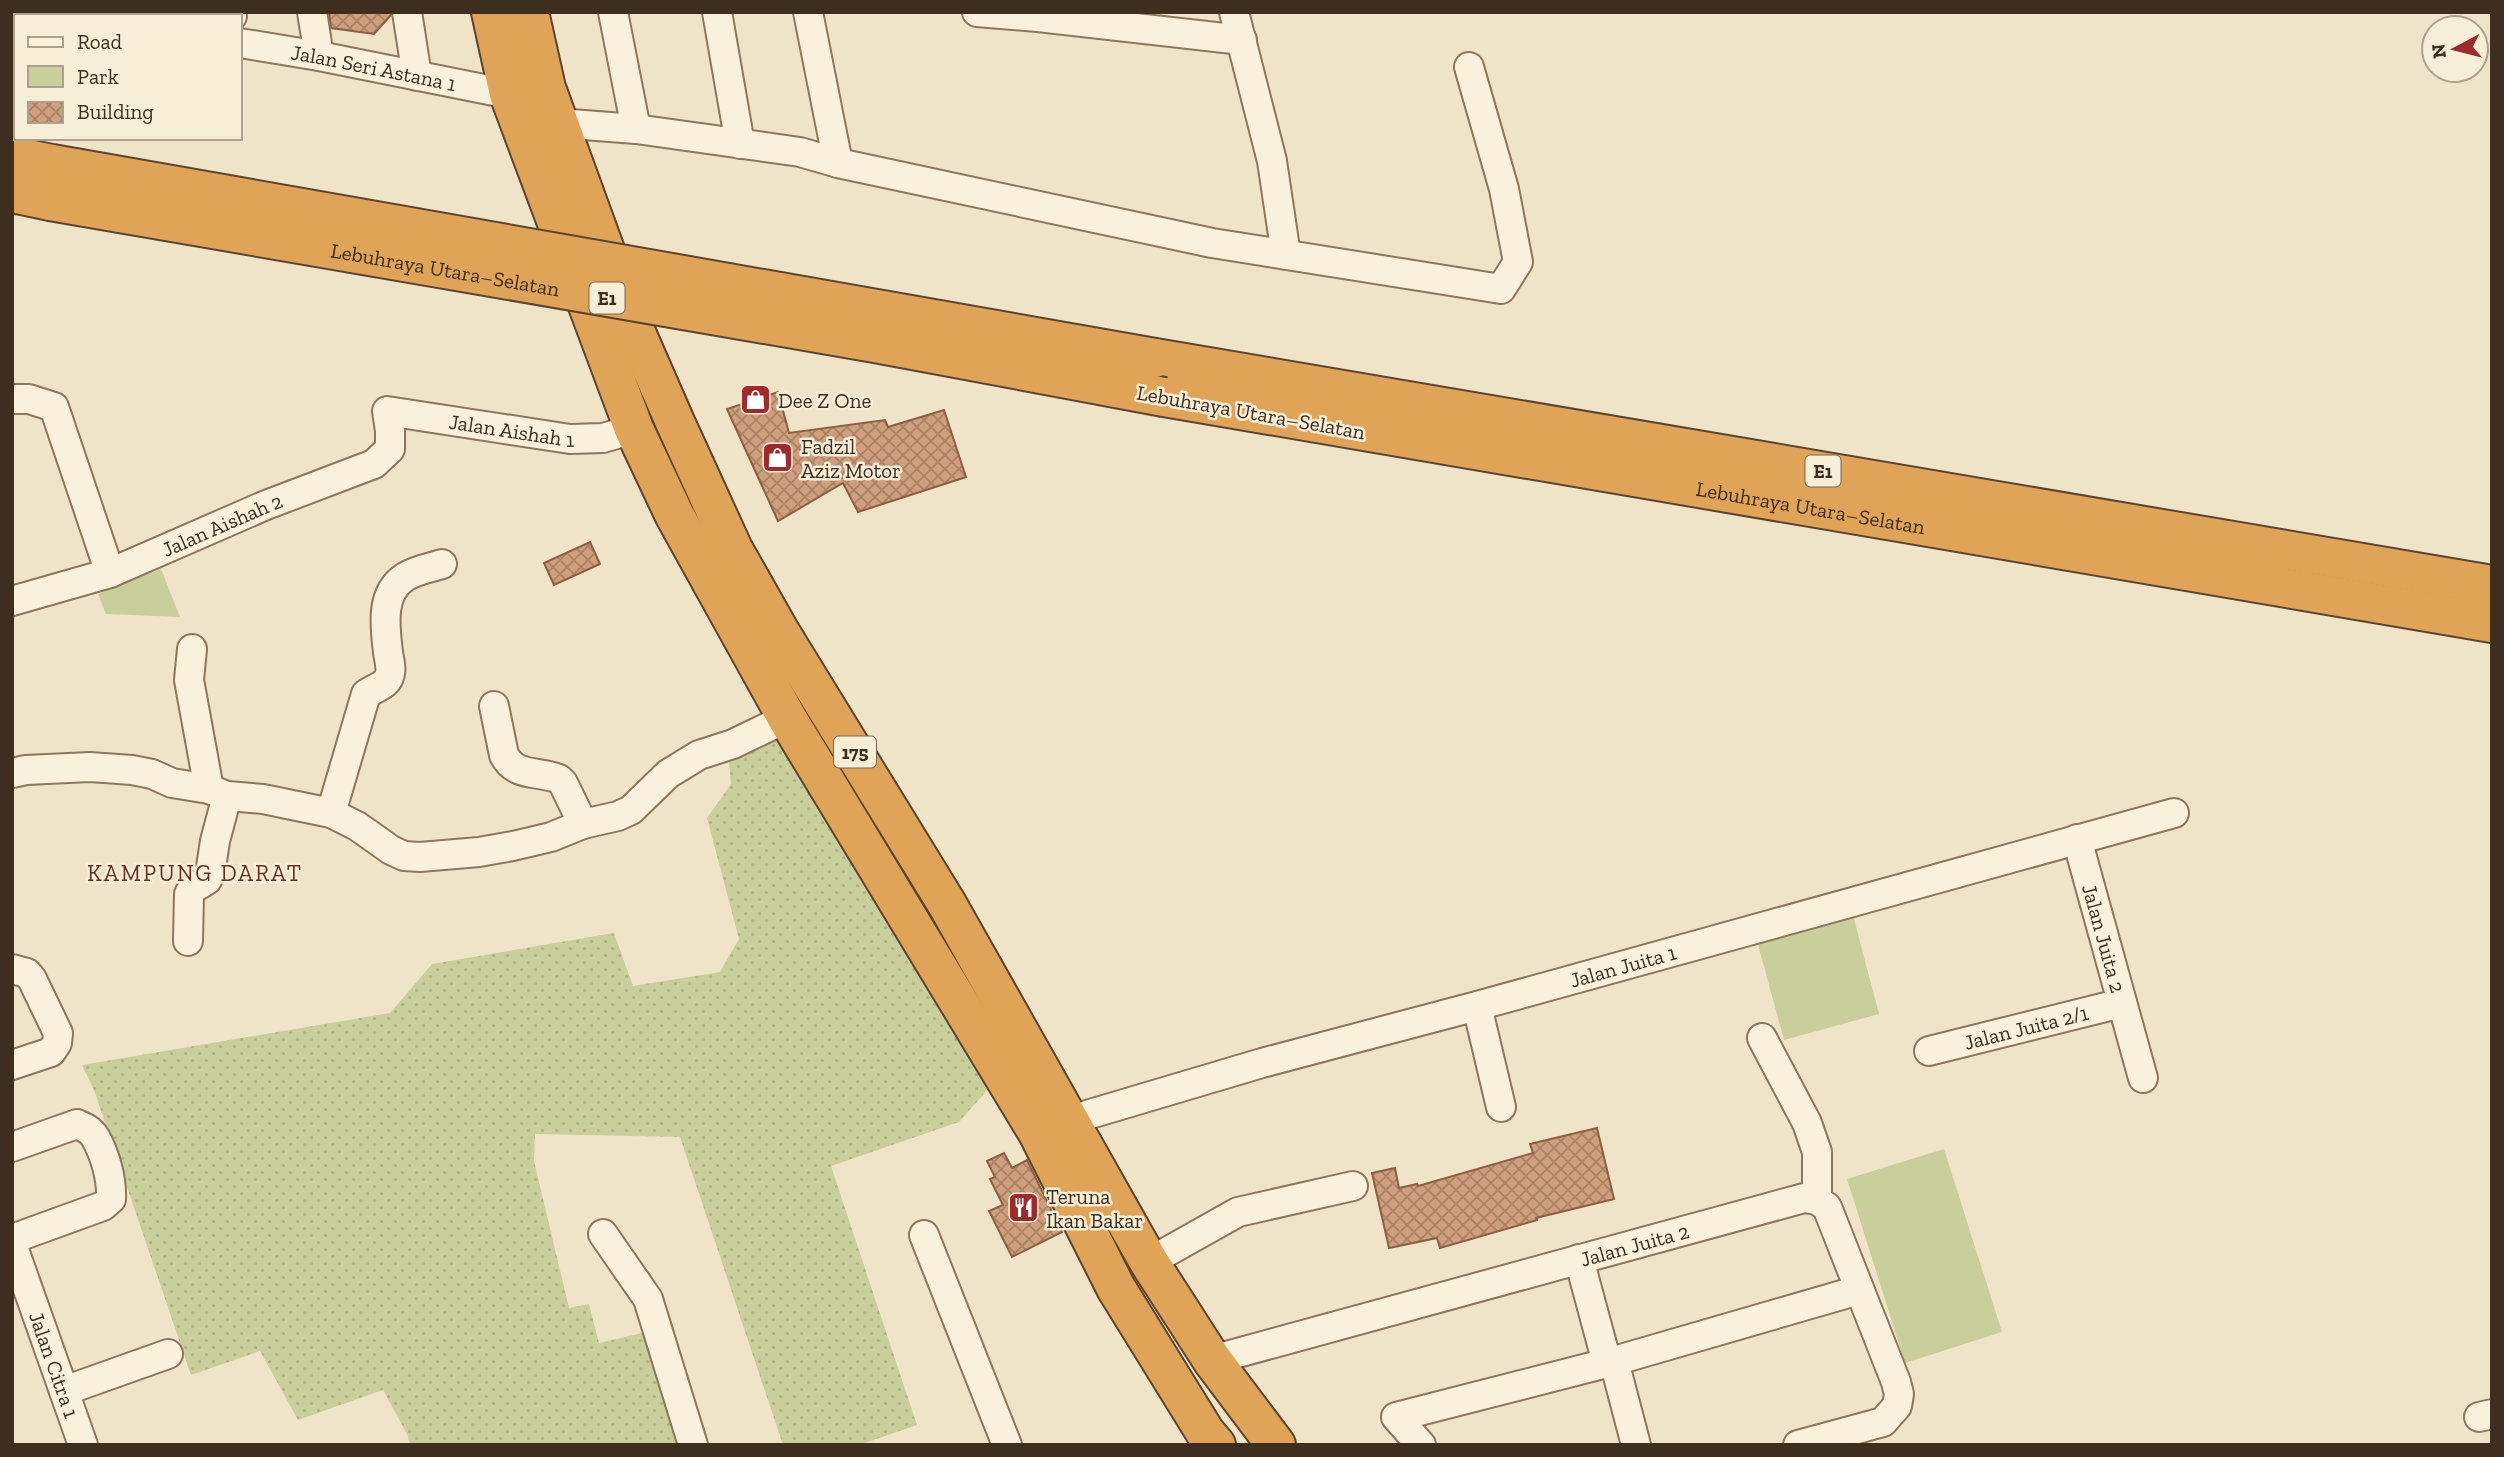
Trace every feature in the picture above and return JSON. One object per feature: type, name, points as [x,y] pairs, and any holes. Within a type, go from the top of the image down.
[{"type":"highway","name":"175","points":[[491,12],[509,94],[634,429],[674,514],[787,718],[1038,1133],[1116,1288],[1211,1441]]},
{"type":"highway","name":"175","points":[[529,12],[546,88],[630,319],[733,549],[780,632],[947,904],[1149,1262],[1212,1360],[1276,1445]]},
{"type":"highway","name":"Lebuhraya Utara–Selatan","points":[[12,156],[51,183],[875,343],[1164,397],[2492,623]]},
{"type":"highway","name":"Lebuhraya Utara–Selatan","points":[[12,193],[51,183],[1155,358],[2492,585]]},
{"type":"street","points":[[312,12],[319,56]]},
{"type":"street","points":[[407,12],[417,76]]},
{"type":"street","points":[[613,12],[636,129]]},
{"type":"street","points":[[717,12],[740,145]]},
{"type":"street","points":[[808,12],[838,163]]},
{"type":"street","points":[[977,12],[1037,14],[1242,40]]},
{"type":"street","points":[[1234,12],[1272,161],[1286,255]]},
{"type":"street","name":"Jalan Seri Astana 1","points":[[242,43],[509,94]]},
{"type":"street","points":[[558,123],[636,129],[800,152],[838,163],[1212,243],[1501,289],[1518,262],[1504,189],[1469,67]]},
{"type":"street","points":[[12,399],[29,399],[54,407],[110,573]]},
{"type":"street","name":"Jalan Aishah 1","points":[[387,411],[570,439],[603,438],[634,429]]},
{"type":"street","name":"Jalan Aishah 2","points":[[12,601],[110,573],[266,505],[374,464],[390,449],[387,411]]},
{"type":"street","points":[[331,813],[366,694],[385,684],[390,676],[385,607],[402,579],[442,565]]},
{"type":"street","points":[[188,941],[189,894],[192,889],[207,880],[210,874],[218,793],[189,680],[192,649]]},
{"type":"street","points":[[494,706],[504,755],[508,762],[521,772],[559,779],[564,783],[583,824]]},
{"type":"street","points":[[12,773],[59,768],[110,768],[152,774],[187,787],[331,813],[357,826],[391,850],[404,856],[420,857],[513,846],[551,837],[631,810],[668,774],[699,755],[733,744],[787,718]]},
{"type":"street","name":"Jalan Juita 1","points":[[1070,1120],[1262,1063],[1478,1006],[2174,813]]},
{"type":"street","name":"Jalan Juita 2","points":[[2077,839],[2143,1078]]},
{"type":"street","points":[[12,1065],[51,1052],[57,1043],[58,1033],[22,974]]},
{"type":"street","name":"Jalan Juita 2/1","points":[[1929,1051],[2122,1003]]},
{"type":"street","points":[[1478,1006],[1501,1107]]},
{"type":"street","points":[[1762,1038],[1807,1123],[1817,1152],[1817,1200],[1827,1207],[1899,1394],[1897,1406],[1883,1422],[1798,1445]]},
{"type":"street","points":[[12,1147],[77,1124],[88,1129],[95,1137],[112,1184],[111,1199],[103,1206],[12,1242]]},
{"type":"street","points":[[1149,1262],[1238,1212],[1353,1186]]},
{"type":"street","name":"Jalan Juita 2","points":[[1212,1360],[1804,1198],[1817,1200]]},
{"type":"street","points":[[603,1234],[648,1299],[694,1445]]},
{"type":"street","points":[[924,1235],[1007,1445]]},
{"type":"street","name":"Jalan Citra 1","points":[[12,1242],[21,1296],[64,1391],[83,1445]]},
{"type":"street","points":[[1579,1259],[1636,1445]]},
{"type":"street","points":[[1421,1445],[1396,1417],[1610,1362],[1859,1290]]},
{"type":"street","points":[[64,1391],[168,1354]]},
{"type":"green space","points":[[161,569],[180,617],[106,614],[98,594]]},
{"type":"green space","points":[[784,737],[990,1087],[959,1122],[831,1166],[917,1425],[859,1445],[783,1445],[680,1137],[535,1134],[534,1161],[569,1308],[589,1304],[599,1343],[651,1331],[678,1445],[410,1445],[407,1434],[383,1390],[298,1420],[260,1351],[191,1375],[94,1090],[82,1065],[390,1013],[432,964],[614,933],[633,986],[720,972],[739,939],[707,818],[731,784],[729,762]]},
{"type":"green space","points":[[1853,915],[1879,1014],[1784,1040],[1757,941]]},
{"type":"green space","points":[[1944,1149],[2002,1332],[1905,1363],[1847,1179]]},
{"type":"building","points":[[329,12],[391,12],[391,15],[374,34],[331,28]]},
{"type":"building","points":[[778,392],[789,433],[885,420],[888,427],[944,410],[966,477],[858,512],[843,483],[778,521],[727,409]]},
{"type":"building","points":[[590,542],[600,564],[554,585],[544,563]]},
{"type":"building","points":[[1597,1128],[1614,1199],[1536,1218],[1537,1220],[1440,1248],[1437,1238],[1389,1248],[1372,1173],[1395,1168],[1399,1188],[1418,1186],[1533,1153],[1530,1144]]},
{"type":"building","name":"Teruna Ikan Bakar","points":[[1004,1153],[1012,1168],[1027,1160],[1062,1232],[1012,1257],[989,1211],[1003,1205],[990,1179],[995,1177],[987,1161]]},
{"type":"place","name":"Dee Z One","points":[[755,400]]},
{"type":"place","name":"Fadzil Aziz Motor","points":[[778,458]]},
{"type":"place","name":"Teruna Ikan Bakar","points":[[1023,1208]]},
{"type":"district","name":"KAMPUNG DARAT","points":[[195,873]]}]
